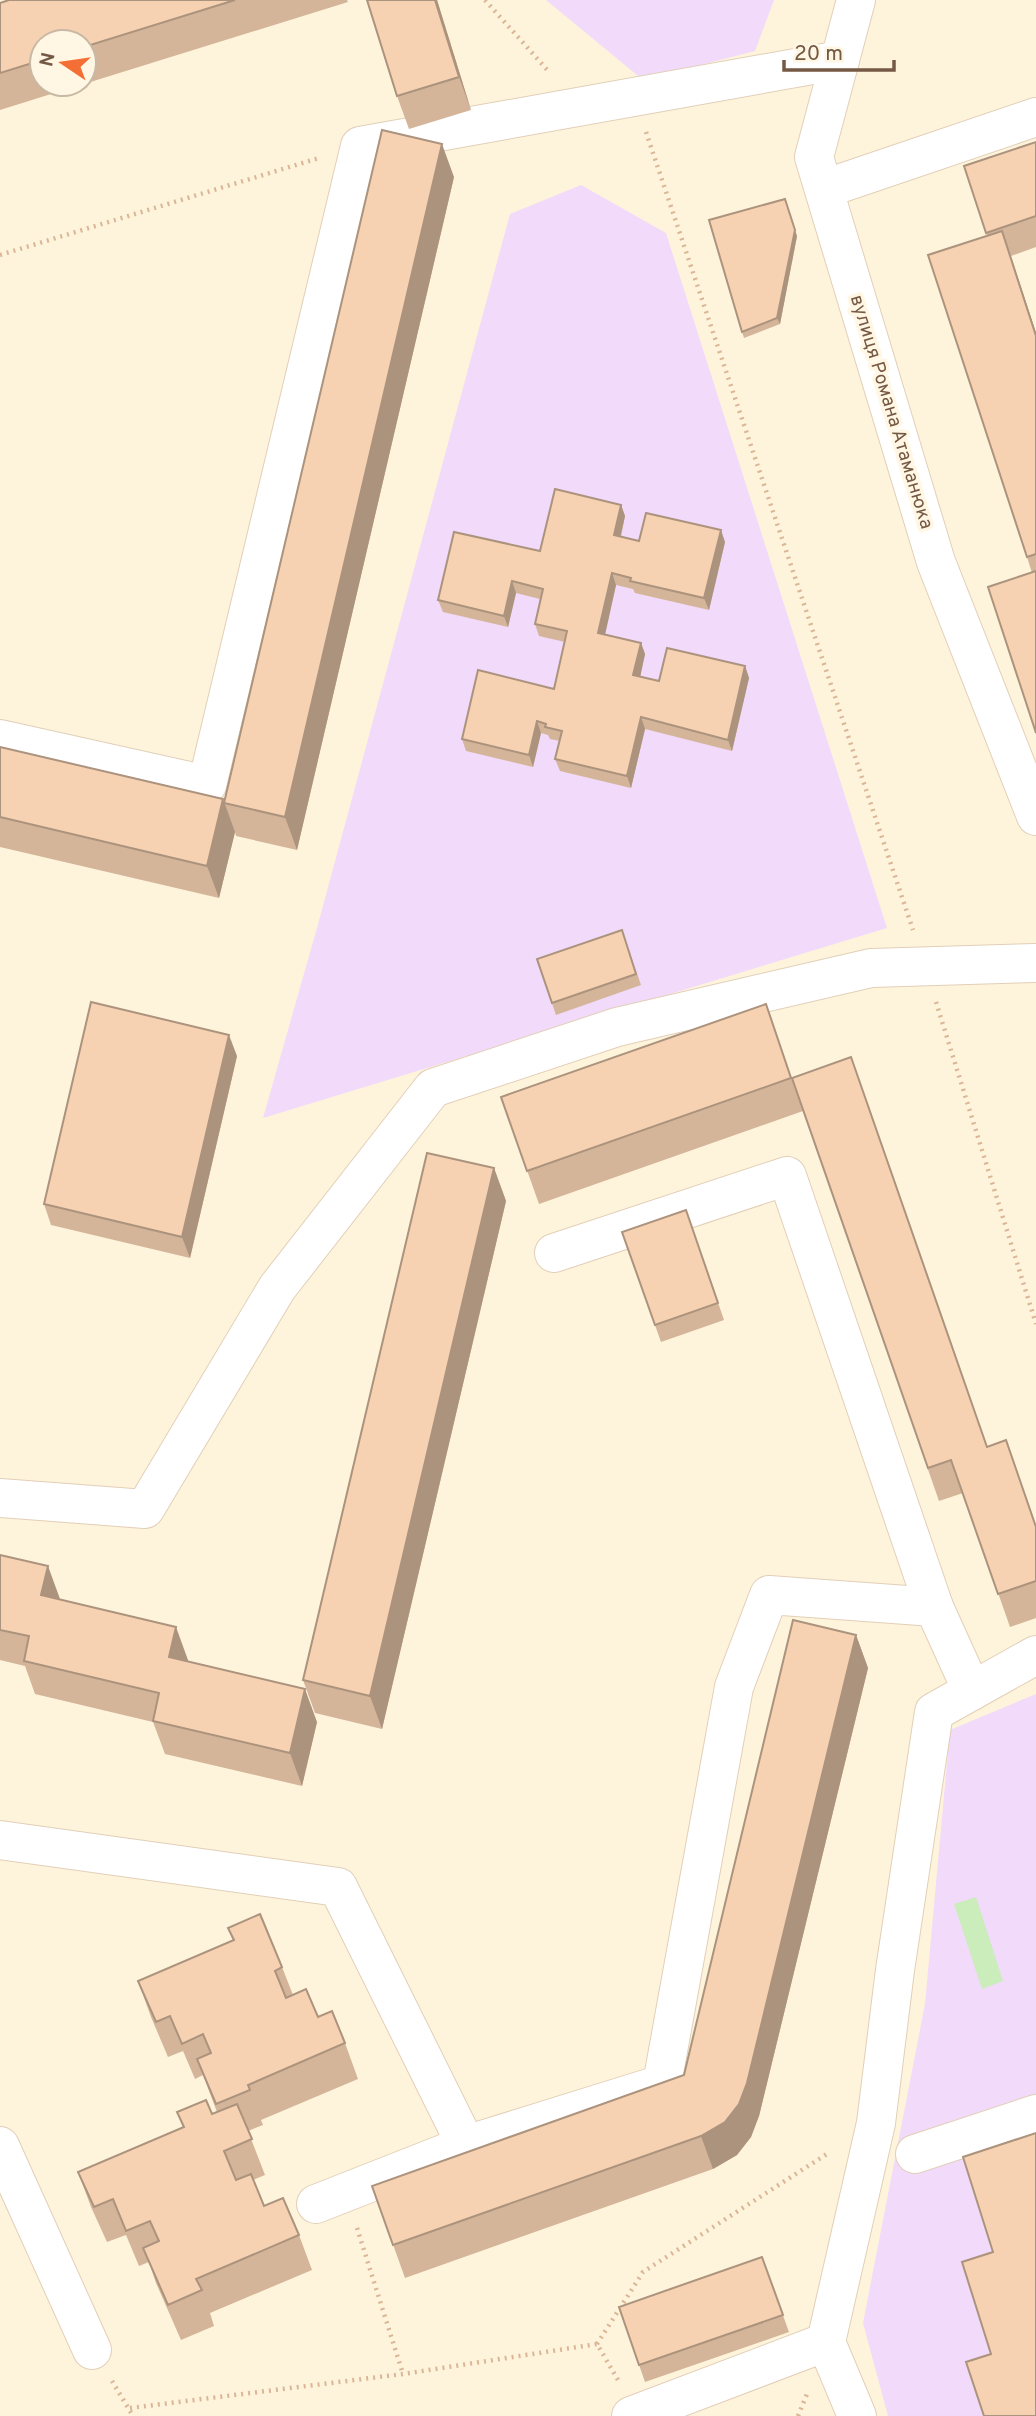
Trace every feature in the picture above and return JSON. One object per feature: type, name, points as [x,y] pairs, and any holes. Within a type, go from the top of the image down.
[{"type":"street","name":"вулиця Романа Атаманюка","points":[[856,0],[814,158],[936,562],[1036,816]]},
{"type":"street","points":[[0,739],[207,785],[360,146],[840,60]]},
{"type":"street","points":[[824,189],[1036,117]]},
{"type":"street","points":[[0,1498],[145,1509],[277,1287],[433,1088],[617,1027],[871,968],[1036,963]]},
{"type":"street","points":[[554,1253],[787,1176],[934,1607],[972,1691]]},
{"type":"street","points":[[331,2198],[466,2145],[662,2084],[734,1687],[769,1595],[934,1607]]},
{"type":"street","points":[[857,2416],[826,2342],[876,2123],[895,1970],[934,1712],[1036,1655]]},
{"type":"street","points":[[0,1840],[338,1887],[466,2145]]},
{"type":"street","points":[[915,2154],[1036,2114]]},
{"type":"street","points":[[0,2146],[92,2350]]},
{"type":"street","points":[[634,2415],[826,2342]]},
{"type":"path","points":[[485,0],[580,108]]},
{"type":"path","points":[[635,98],[925,966],[1036,1324]]},
{"type":"path","points":[[0,255],[360,146]]},
{"type":"path","points":[[130,2408],[402,2374],[597,2344],[643,2272],[876,2123]]},
{"type":"path","points":[[331,2198],[402,2374]]},
{"type":"path","points":[[597,2344],[634,2415]]},
{"type":"shaded area","points":[[546,0],[774,0],[755,51],[643,80]]},
{"type":"shaded area","points":[[581,185],[666,233],[887,928],[263,1118],[510,214]]},
{"type":"shaded area","points":[[1036,1694],[1036,2416],[888,2416],[863,2323],[925,2004],[950,1730]]},
{"type":"green space","points":[[976,1897],[1003,1981],[982,1989],[954,1904]]},
{"type":"building","points":[[9,0],[235,0],[98,43],[98,28],[28,28],[28,64],[0,73],[0,3]]},
{"type":"building","points":[[367,0],[435,0],[459,77],[397,96]]},
{"type":"building","points":[[382,130],[442,144],[285,817],[224,803]]},
{"type":"building","points":[[1036,142],[1036,216],[986,233],[964,166]]},
{"type":"building","points":[[785,199],[795,230],[777,318],[742,332],[709,220]]},
{"type":"building","points":[[1002,231],[1036,336],[1036,554],[1027,557],[928,255]]},
{"type":"building","points":[[555,489],[621,505],[614,535],[639,541],[646,513],[721,530],[704,598],[630,581],[631,578],[612,573],[598,633],[641,643],[633,675],[659,681],[667,648],[745,666],[728,740],[641,717],[627,776],[555,759],[562,731],[545,727],[546,724],[537,721],[529,755],[462,739],[478,670],[554,689],[567,631],[535,624],[543,589],[512,581],[504,616],[438,600],[454,532],[540,551]]},
{"type":"building","points":[[1036,571],[1036,733],[988,587]]},
{"type":"building","points":[[0,747],[223,799],[207,866],[0,817]]},
{"type":"building","points":[[622,930],[636,974],[552,1003],[537,959]]},
{"type":"building","points":[[91,1002],[229,1035],[182,1237],[44,1204]]},
{"type":"building","points":[[766,1004],[791,1078],[527,1171],[501,1097]]},
{"type":"building","points":[[851,1057],[987,1447],[1006,1440],[1036,1527],[1036,1581],[998,1594],[951,1460],[928,1468],[792,1078]]},
{"type":"building","points":[[427,1153],[494,1168],[370,1696],[303,1680]]},
{"type":"building","points":[[686,1210],[718,1303],[655,1325],[622,1232]]},
{"type":"building","points":[[0,1555],[48,1566],[41,1595],[176,1627],[169,1657],[305,1689],[290,1753],[153,1721],[159,1693],[24,1661],[29,1636],[0,1630]]},
{"type":"building","points":[[793,1620],[856,1635],[747,2083],[739,2104],[725,2122],[701,2136],[393,2245],[372,2186],[684,2075]]},
{"type":"building","points":[[260,1914],[282,1967],[275,1971],[286,1998],[306,1989],[318,2017],[332,2011],[345,2043],[248,2085],[250,2090],[216,2104],[197,2059],[211,2053],[203,2034],[182,2044],[170,2016],[156,2022],[138,1981],[234,1940],[228,1928]]},
{"type":"building","points":[[206,2100],[212,2114],[237,2104],[252,2139],[224,2151],[236,2180],[251,2174],[264,2206],[283,2198],[299,2235],[196,2279],[202,2290],[168,2305],[143,2248],[159,2241],[150,2221],[126,2231],[113,2199],[94,2207],[78,2172],[184,2127],[177,2112]]},
{"type":"building","points":[[1036,2133],[1036,2416],[984,2416],[966,2362],[991,2354],[962,2262],[993,2252],[963,2157]]},
{"type":"building","points":[[762,2257],[783,2315],[639,2365],[619,2307]]}]
